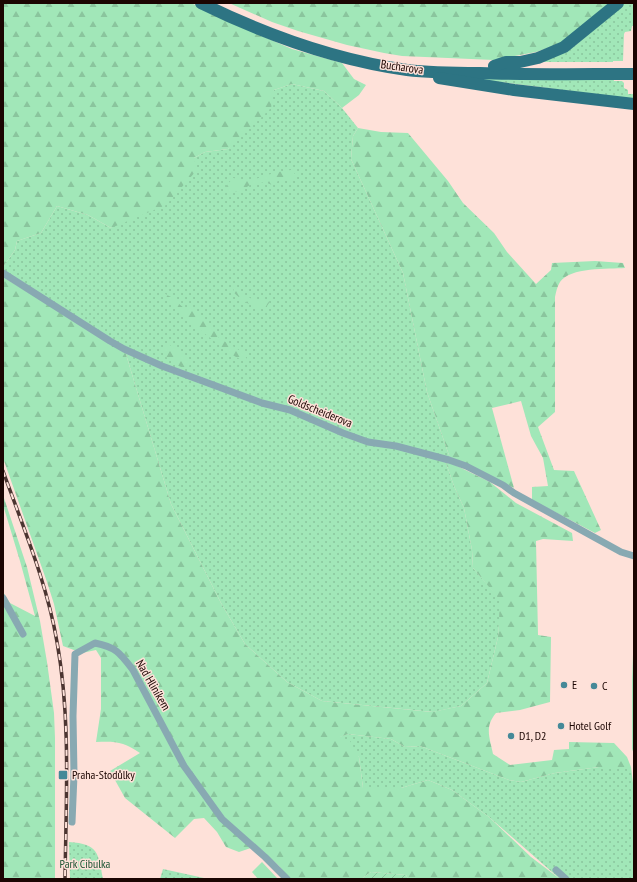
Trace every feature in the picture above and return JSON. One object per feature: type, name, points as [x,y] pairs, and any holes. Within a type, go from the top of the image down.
[{"type":"main road","name":"Bucharova","points":[[201,3],[257,29],[303,46],[368,59],[409,70],[501,74],[613,71]]},
{"type":"main road","name":"Bucharova","points":[[217,3],[270,27],[318,43],[345,54]]},
{"type":"main road","points":[[494,66],[506,62],[520,62],[538,58],[564,47],[618,3]]},
{"type":"main road","name":"Bucharova","points":[[368,59],[613,71]]},
{"type":"main road","points":[[613,71],[634,67]]},
{"type":"main road","points":[[409,70],[432,77],[462,82],[634,104]]},
{"type":"main road","points":[[613,71],[634,74]]},
{"type":"main road","points":[[615,102],[634,107]]},
{"type":"street","name":"Goldscheiderova","points":[[3,273],[115,344],[162,366],[262,403],[290,410],[343,434],[368,442],[396,446],[436,456],[466,466],[621,552],[634,556]]},
{"type":"street","points":[[3,598],[23,634]]},
{"type":"street","name":"Nad Hliníkem","points":[[72,822],[75,654],[95,643],[107,645],[115,649],[123,657],[133,670],[184,766],[222,819],[286,879]]},
{"type":"street","points":[[556,870],[566,879]]},
{"type":"green space","points":[[3,3],[191,3],[292,49],[342,63],[354,79],[366,85],[359,95],[342,108],[324,91],[292,84],[274,90],[271,108],[228,149],[205,152],[194,158],[197,170],[166,205],[111,228],[88,215],[57,206],[41,233],[17,241],[15,250],[3,267]]},
{"type":"green space","points":[[229,3],[609,3],[562,43],[536,52],[494,60],[402,56],[384,53],[347,45],[298,31],[272,22]]},
{"type":"green space","points":[[623,3],[634,3],[634,26],[632,26],[631,31],[625,32],[624,34],[623,61],[544,62],[569,50]]},
{"type":"green space","points":[[460,77],[613,78],[614,81],[622,81],[624,83],[624,88],[628,90],[628,94],[634,94],[634,99]]},
{"type":"green space","points":[[292,84],[324,91],[342,108],[358,128],[353,136],[351,159],[403,273],[427,392],[450,458],[445,460],[454,486],[464,508],[472,550],[473,568],[501,600],[498,637],[487,683],[461,706],[433,712],[322,701],[287,682],[245,644],[221,603],[171,504],[125,351],[3,277],[3,267],[15,250],[17,241],[41,233],[57,206],[88,215],[111,228],[194,158],[205,152],[228,149],[274,90]]},
{"type":"green space","points":[[358,128],[381,132],[408,133],[448,181],[463,203],[494,233],[507,252],[536,284],[551,270],[552,263],[595,261],[623,263],[625,268],[580,271],[565,277],[560,282],[555,297],[555,412],[538,427],[554,470],[574,471],[601,530],[595,533],[532,500],[532,487],[548,486],[543,458],[531,436],[521,401],[492,408],[514,488],[450,458],[427,392],[403,273],[351,159],[353,136]]},
{"type":"green space","points":[[291,170],[296,175],[292,179],[278,181],[272,185],[265,182],[250,185],[239,192],[228,191],[227,185],[233,178],[249,181],[277,172]]},
{"type":"green space","points":[[3,277],[125,351],[171,504],[221,603],[245,644],[287,682],[322,701],[432,712],[461,706],[487,683],[498,637],[500,600],[473,568],[472,550],[464,508],[454,486],[445,460],[490,482],[516,503],[572,533],[573,541],[543,539],[536,541],[538,635],[551,637],[550,702],[520,710],[496,713],[492,718],[489,728],[489,738],[493,754],[510,765],[552,760],[554,750],[569,749],[569,742],[614,743],[627,757],[631,767],[599,767],[555,773],[521,782],[509,780],[420,746],[405,747],[391,739],[348,734],[340,737],[350,741],[359,757],[363,788],[401,788],[428,780],[452,790],[489,817],[531,857],[560,879],[408,879],[406,875],[371,872],[361,879],[290,879],[279,866],[257,846],[239,852],[226,847],[217,832],[204,818],[194,819],[175,838],[125,798],[110,771],[140,753],[129,746],[120,743],[96,742],[101,709],[101,658],[96,650],[82,653],[63,646],[54,604],[47,582],[3,458]]},
{"type":"green space","points":[[234,288],[255,301],[268,301],[269,303],[265,309],[252,306],[233,292]]},
{"type":"green space","points":[[163,293],[171,297],[185,309],[191,309],[200,316],[213,328],[218,337],[242,352],[247,359],[245,361],[221,347],[181,313],[161,294]]},
{"type":"green space","points":[[168,344],[190,361],[189,367],[186,368],[179,366],[163,354],[164,347]]},
{"type":"green space","points":[[3,495],[27,567],[40,621],[54,713],[55,879],[3,879],[3,592],[10,603],[35,616],[3,505]]},
{"type":"green space","points":[[634,630],[634,754],[632,749],[632,679]]},
{"type":"green space","points":[[348,734],[391,739],[405,747],[420,746],[509,780],[521,782],[555,773],[599,767],[631,767],[634,791],[634,879],[560,879],[489,817],[452,790],[428,780],[401,788],[363,788],[359,757],[339,737]]},
{"type":"green space","name":"Park Cibulka","points":[[69,842],[79,843],[92,848],[98,856],[103,879],[70,879]]},
{"type":"green space","points":[[262,862],[277,878],[276,879],[258,879],[252,872]]},
{"type":"green space","points":[[163,869],[204,878],[207,879],[160,879]]},
{"type":"green space","points":[[371,872],[406,875],[408,879],[361,879]]},
{"type":"railway","points":[[3,471],[41,577],[53,620],[57,642],[66,730],[67,790],[65,879]]},
{"type":"place","name":"E","points":[[564,685]]},
{"type":"place","name":"C","points":[[594,686]]},
{"type":"place","name":"Hotel Golf","points":[[561,726]]},
{"type":"place","name":"D1, D2","points":[[511,736]]},
{"type":"place","name":"Praha-Stodůlky","points":[[63,775]]}]
